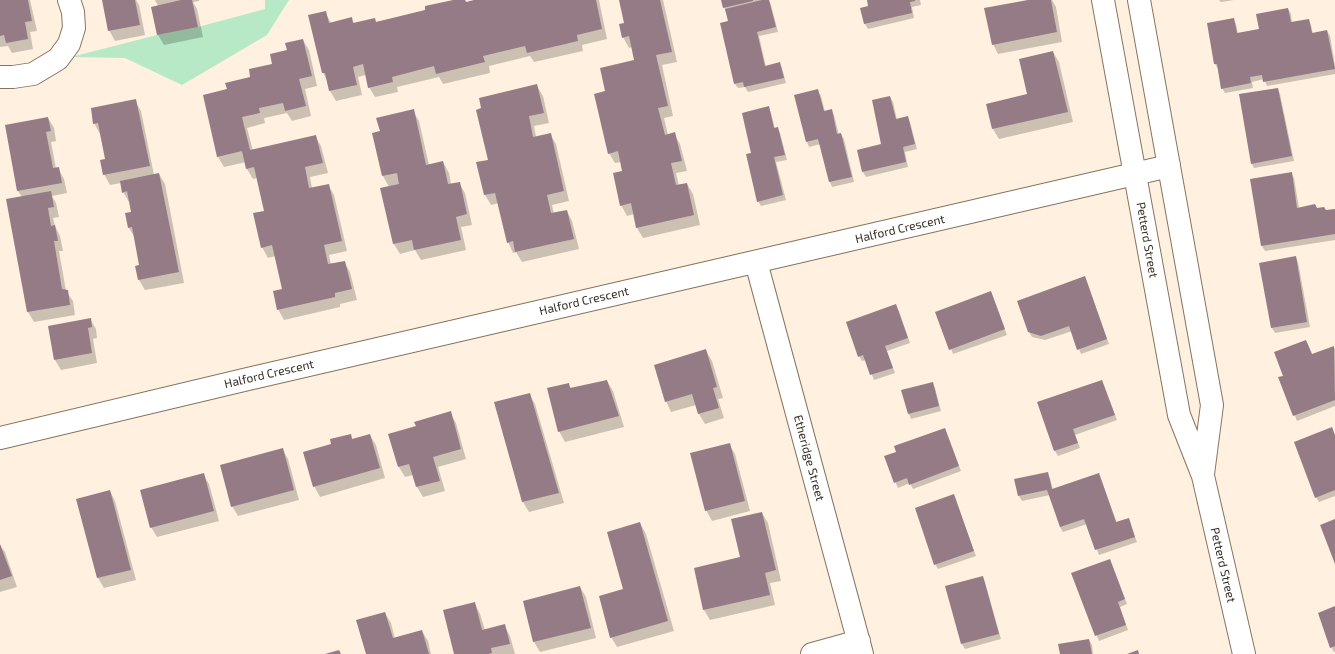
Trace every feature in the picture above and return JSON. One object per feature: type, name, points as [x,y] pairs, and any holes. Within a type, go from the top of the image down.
[{"type":"street","points":[[0,77],[33,74],[58,59],[69,44],[74,28],[73,12],[69,0]]},
{"type":"street","name":"Petterd Street","points":[[1103,0],[1179,415],[1203,476],[1244,654]]},
{"type":"street","name":"Petterd Street","points":[[1139,0],[1212,405],[1203,476]]},
{"type":"street","name":"Halford Crescent","points":[[0,438],[248,379],[1169,166]]},
{"type":"street","name":"Etheridge Street","points":[[756,262],[860,648]]},
{"type":"street","points":[[812,654],[860,648]]},
{"type":"green space","points":[[265,0],[289,0],[267,35],[182,85],[125,58],[71,57],[157,35],[198,27],[265,9]]},
{"type":"building","points":[[0,0],[28,0],[32,21],[25,22],[28,39],[6,43],[4,35],[0,36]]},
{"type":"building","points":[[102,0],[135,0],[140,25],[108,31]]},
{"type":"building","points":[[181,0],[192,0],[198,27],[157,35],[151,7]]},
{"type":"building","points":[[453,0],[465,0],[466,2],[474,0],[596,0],[602,29],[577,35],[578,41],[527,53],[525,46],[483,56],[485,62],[436,74],[434,66],[392,77],[393,82],[368,88],[363,64],[353,67],[357,85],[329,91],[325,73],[322,73],[308,15],[326,11],[329,23],[352,17],[353,23],[375,18],[376,22],[425,10],[425,6]]},
{"type":"building","points":[[619,0],[660,0],[672,52],[656,55],[668,106],[658,108],[665,135],[675,132],[682,161],[671,163],[676,185],[687,183],[694,215],[636,228],[631,203],[620,206],[613,173],[622,171],[618,151],[608,154],[594,94],[605,91],[600,68],[634,60],[629,36],[622,38],[619,24],[624,23]]},
{"type":"building","points":[[721,0],[753,0],[753,1],[723,8]]},
{"type":"building","points":[[762,0],[769,0],[776,27],[757,32],[765,66],[780,62],[784,78],[744,87],[743,82],[734,84],[720,23],[728,21],[725,9]]},
{"type":"building","points":[[867,0],[915,1],[910,2],[912,13],[864,24],[860,8],[868,6]]},
{"type":"building","points":[[1028,0],[1051,0],[1057,32],[992,45],[984,8]]},
{"type":"building","points":[[1288,8],[1291,22],[1309,19],[1312,33],[1327,30],[1335,69],[1263,82],[1262,75],[1250,77],[1251,83],[1221,89],[1217,64],[1214,64],[1207,23],[1234,18],[1237,33],[1259,29],[1256,14]]},
{"type":"building","points":[[303,39],[312,76],[299,79],[306,106],[285,111],[283,103],[259,108],[260,113],[242,117],[250,150],[316,135],[323,163],[305,167],[309,188],[329,184],[342,241],[324,245],[328,264],[345,261],[352,289],[335,293],[335,297],[277,310],[273,291],[282,289],[272,245],[261,248],[253,213],[264,211],[254,167],[246,169],[242,151],[217,157],[203,95],[227,89],[225,83],[250,77],[249,69],[272,64],[270,54],[287,50],[285,43]]},
{"type":"building","points":[[1053,51],[1068,112],[992,129],[986,104],[1027,94],[1019,59]]},
{"type":"building","points":[[537,84],[544,113],[529,116],[533,137],[551,133],[564,191],[547,195],[551,213],[567,210],[574,239],[515,252],[513,241],[507,243],[495,193],[484,195],[476,162],[488,160],[476,110],[481,108],[479,98]]},
{"type":"building","points":[[1278,88],[1292,156],[1251,164],[1239,94]]},
{"type":"building","points":[[818,89],[824,111],[832,109],[837,134],[841,133],[852,177],[829,182],[818,139],[806,142],[794,95]]},
{"type":"building","points":[[890,96],[896,119],[908,116],[915,144],[903,147],[906,162],[862,172],[857,150],[881,144],[872,100]]},
{"type":"building","points":[[136,99],[150,166],[103,175],[100,160],[105,159],[98,123],[93,124],[91,108]]},
{"type":"building","points":[[769,106],[774,128],[778,127],[785,155],[774,157],[783,195],[757,202],[746,154],[751,153],[742,113]]},
{"type":"building","points":[[414,109],[426,165],[443,161],[448,184],[460,182],[467,214],[456,217],[461,240],[414,250],[412,240],[393,244],[380,188],[399,184],[397,173],[382,176],[372,133],[380,131],[376,118]]},
{"type":"building","points":[[48,117],[51,131],[46,132],[53,168],[59,167],[62,183],[17,191],[5,125]]},
{"type":"building","points":[[1292,172],[1297,208],[1315,204],[1317,208],[1324,207],[1326,210],[1335,209],[1335,234],[1261,246],[1250,179]]},
{"type":"building","points":[[159,173],[179,272],[138,280],[135,266],[139,265],[132,227],[128,228],[125,213],[131,212],[127,191],[122,193],[120,181]]},
{"type":"building","points":[[51,191],[54,207],[48,208],[51,226],[55,225],[58,241],[54,241],[62,289],[68,290],[70,305],[27,312],[6,199]]},
{"type":"building","points":[[1296,256],[1307,322],[1271,328],[1259,263]]},
{"type":"building","points":[[1085,276],[1107,339],[1077,350],[1069,326],[1041,336],[1028,332],[1017,301]]},
{"type":"building","points":[[991,291],[1005,329],[949,350],[935,312]]},
{"type":"building","points":[[896,304],[908,338],[885,346],[893,368],[870,375],[863,355],[858,357],[846,322]]},
{"type":"building","points":[[91,318],[92,327],[88,328],[92,353],[54,360],[48,326]]},
{"type":"building","points":[[1306,340],[1312,354],[1334,346],[1335,400],[1293,416],[1278,377],[1283,376],[1274,352]]},
{"type":"building","points":[[706,349],[717,387],[713,388],[719,408],[698,414],[692,394],[665,402],[654,365]]},
{"type":"building","points":[[607,380],[619,416],[558,432],[547,388],[569,383],[570,388]]},
{"type":"building","points":[[1102,380],[1115,415],[1073,429],[1078,443],[1054,451],[1037,402]]},
{"type":"building","points":[[933,382],[939,406],[908,414],[901,390]]},
{"type":"building","points":[[530,393],[559,493],[522,502],[494,402]]},
{"type":"building","points":[[451,411],[461,449],[433,457],[440,481],[416,487],[409,464],[398,467],[388,434],[416,426],[414,422]]},
{"type":"building","points":[[1332,427],[1335,435],[1335,490],[1315,498],[1294,442]]},
{"type":"building","points":[[945,428],[959,466],[909,485],[907,478],[894,483],[884,456],[896,452],[894,446]]},
{"type":"building","points":[[351,434],[352,439],[370,434],[380,468],[313,487],[303,452],[331,444],[330,439]]},
{"type":"building","points":[[730,443],[745,501],[705,511],[690,453]]},
{"type":"building","points":[[283,448],[294,490],[231,507],[220,465]]},
{"type":"building","points":[[1048,472],[1052,489],[1099,473],[1116,522],[1129,518],[1135,537],[1095,550],[1084,519],[1060,527],[1047,490],[1018,496],[1014,479]]},
{"type":"building","points":[[204,473],[214,511],[150,528],[140,490]]},
{"type":"building","points":[[110,490],[131,570],[97,578],[76,499]]},
{"type":"building","points":[[954,494],[974,551],[934,565],[915,508]]},
{"type":"building","points":[[762,512],[776,570],[765,573],[770,595],[703,610],[694,568],[740,557],[731,519]]},
{"type":"building","points":[[1335,519],[1335,564],[1320,525]]},
{"type":"building","points":[[640,522],[668,621],[610,638],[599,596],[623,589],[607,532]]},
{"type":"building","points":[[0,544],[12,576],[0,580]]},
{"type":"building","points":[[1110,559],[1125,599],[1118,602],[1126,625],[1095,636],[1071,573]]},
{"type":"building","points":[[983,576],[999,634],[961,644],[945,586]]},
{"type":"building","points":[[580,586],[591,628],[533,642],[523,601]]},
{"type":"building","points":[[475,602],[482,630],[505,624],[510,644],[491,648],[492,653],[488,654],[454,654],[443,610]]},
{"type":"building","points":[[1335,606],[1335,646],[1330,648],[1318,613]]},
{"type":"building","points":[[385,612],[393,638],[422,630],[429,654],[366,654],[356,620]]},
{"type":"building","points":[[1089,639],[1092,654],[1060,654],[1058,644]]},
{"type":"building","points":[[339,650],[341,654],[325,654]]},
{"type":"building","points":[[1138,650],[1139,654],[1127,654]]}]
